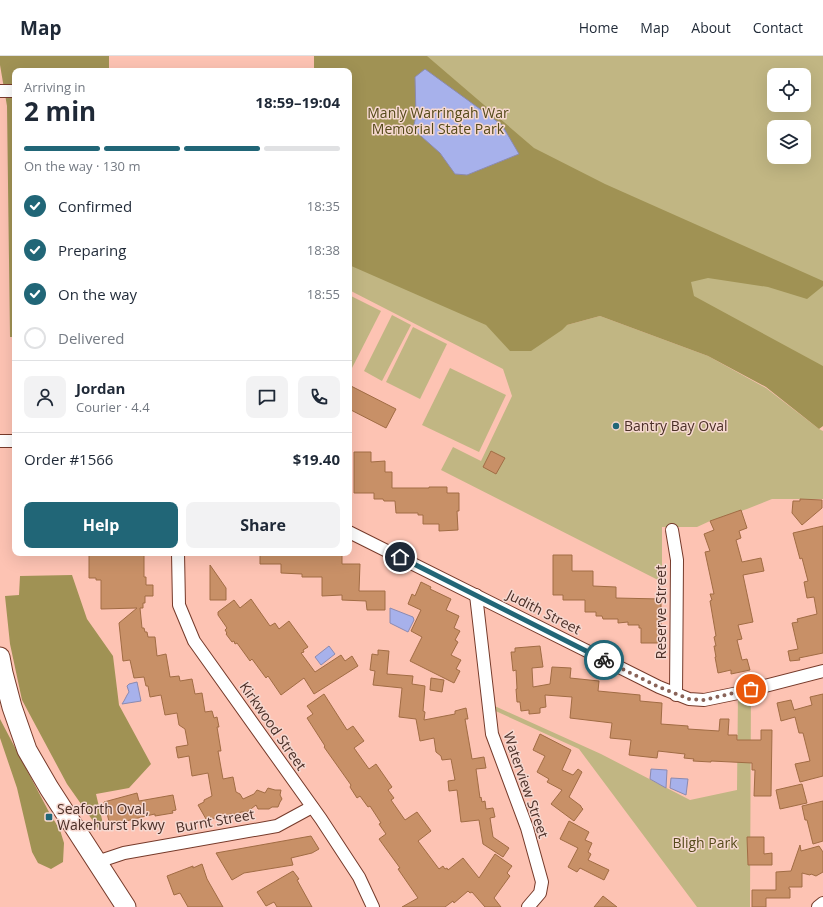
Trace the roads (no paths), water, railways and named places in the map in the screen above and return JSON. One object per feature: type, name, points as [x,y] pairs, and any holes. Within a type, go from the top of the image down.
[{"type":"main road","points":[[0,657],[2,672],[12,707],[27,750],[49,788],[126,907]]},
{"type":"street","points":[[0,91],[12,91]]},
{"type":"street","points":[[0,441],[12,441]]},
{"type":"street","name":"Reserve Street","points":[[672,530],[676,560],[676,694]]},
{"type":"street","name":"Judith Street","points":[[352,533],[652,684],[689,699],[704,700],[738,693],[823,671]]},
{"type":"street","name":"Kirkwood Street","points":[[178,556],[179,605],[194,641],[359,876],[373,907]]},
{"type":"street","name":"Waterview Street","points":[[476,595],[492,734],[527,828],[542,882],[540,893],[528,907]]},
{"type":"street","name":"Burnt Street","points":[[97,862],[124,853],[276,826],[312,807]]},
{"type":"street","points":[[818,907],[823,903]]},
{"type":"water","points":[[425,69],[502,125],[519,154],[467,175],[455,174],[440,153],[413,129],[416,116],[415,77]]},
{"type":"water","points":[[390,608],[413,617],[414,620],[408,632],[390,623]]},
{"type":"water","points":[[329,646],[335,654],[321,665],[315,657]]},
{"type":"water","points":[[137,682],[141,701],[122,704],[129,692],[127,686]]},
{"type":"water","points":[[651,769],[667,770],[666,788],[650,779]]},
{"type":"water","points":[[671,778],[688,779],[686,795],[670,788]]},
{"type":"place","name":"Bantry Bay Oval","points":[[616,426]]},
{"type":"place","name":"Seaforth Oval, Wakehurst Pkwy","points":[[49,817]]},
{"type":"park label","name":"Manly Warringah War Memorial State Park","points":[[438,122]]},
{"type":"park label","name":"Bligh Park","points":[[705,843]]}]
